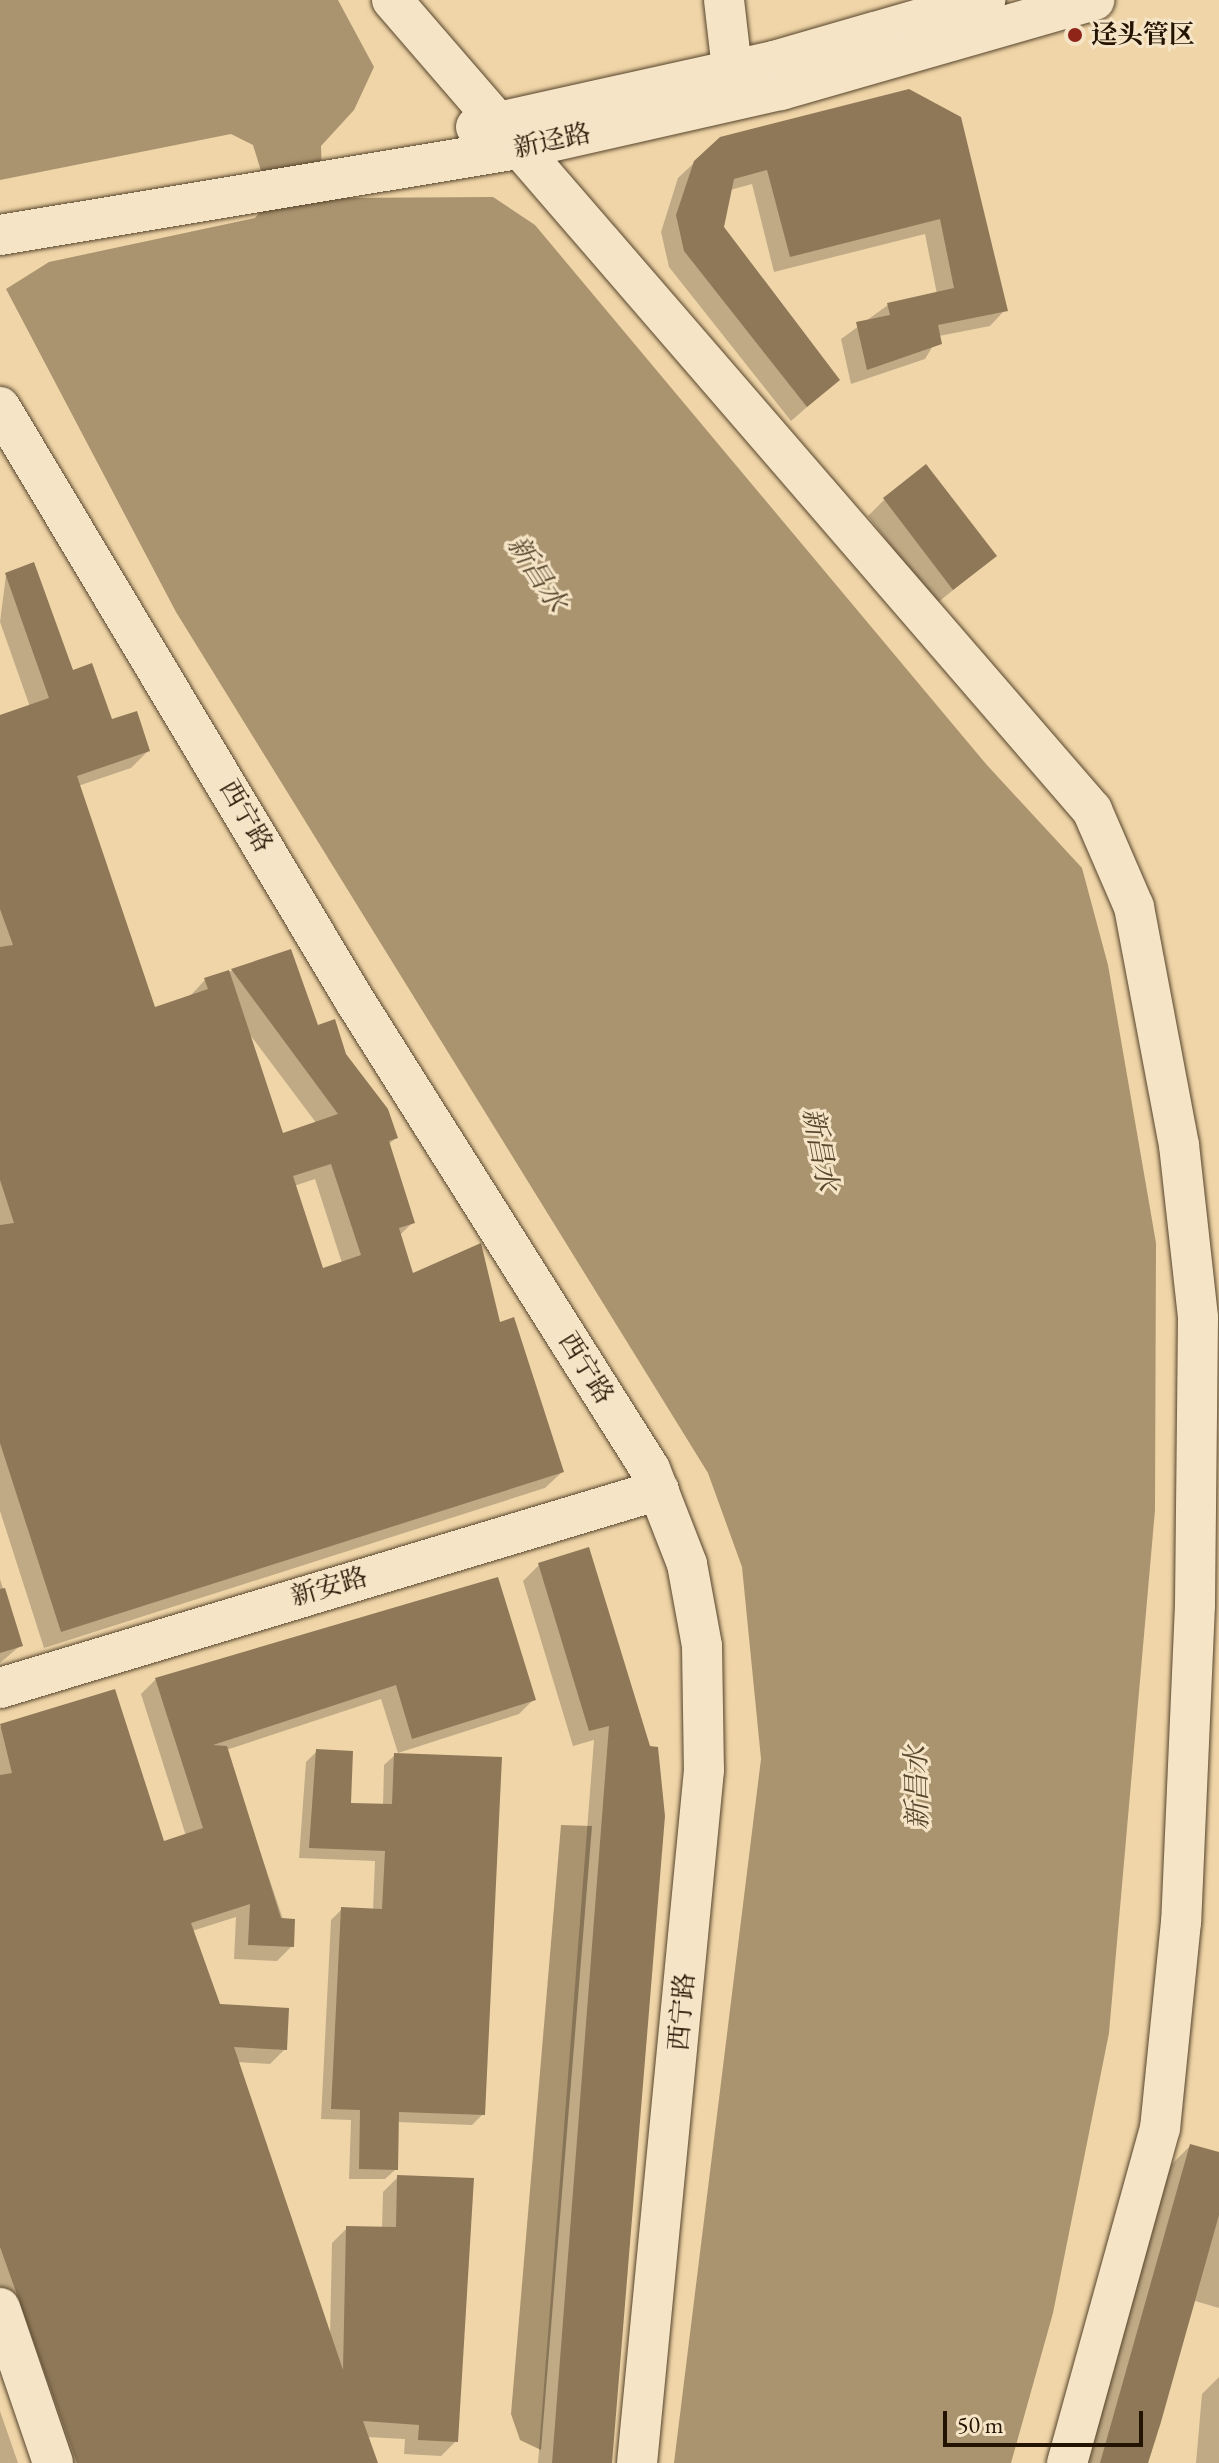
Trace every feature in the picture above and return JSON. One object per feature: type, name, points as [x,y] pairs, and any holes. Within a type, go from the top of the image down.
[{"type":"street","points":[[392,0],[1092,810],[1134,907],[1179,1145],[1198,1318],[1195,1605],[1181,1922],[1160,2128],[1067,2463]]},
{"type":"street","points":[[724,0],[747,82]]},
{"type":"street","points":[[747,82],[750,0]]},
{"type":"street","name":"新迳路","points":[[747,82],[985,0]]},
{"type":"street","name":"新迳路","points":[[0,213],[368,160],[511,135],[1094,0]]},
{"type":"street","name":"新迳路","points":[[0,235],[235,180]]},
{"type":"street","name":"西宁路","points":[[0,407],[355,1001],[659,1490],[696,1605],[706,1729],[637,2463]]},
{"type":"street","name":"新安路","points":[[0,1688],[659,1490]]},
{"type":"street","points":[[0,2308],[53,2463]]},
{"type":"water","name":"新昌水","points":[[0,0],[338,0],[374,67],[354,110],[321,146],[322,176],[333,198],[493,197],[535,225],[986,764],[1082,868],[1108,965],[1156,1243],[1155,1510],[1109,2033],[1053,2313],[1011,2463],[674,2463],[761,1759],[742,1567],[708,1473],[176,612],[6,289],[49,262],[255,218],[270,200],[253,145],[231,134],[0,180]]},
{"type":"water","points":[[561,1825],[592,1826],[541,2450],[520,2440],[511,2414]]},
{"type":"building","points":[[909,89],[961,117],[1008,311],[938,325],[942,344],[867,370],[856,322],[890,315],[887,303],[954,288],[940,219],[790,257],[767,170],[734,179],[724,227],[840,380],[807,407],[684,251],[676,215],[694,161],[720,137]]},
{"type":"building","points":[[926,464],[997,556],[953,590],[883,498]]},
{"type":"building","points":[[34,562],[73,670],[92,663],[112,719],[137,711],[150,751],[77,776],[155,1007],[208,989],[204,978],[229,970],[283,1133],[338,1114],[231,969],[291,949],[318,1025],[335,1019],[346,1054],[388,1109],[398,1138],[389,1141],[415,1223],[399,1228],[413,1273],[481,1243],[500,1322],[514,1317],[564,1472],[61,1632],[0,1443],[0,1225],[14,1223],[0,1180],[0,947],[13,945],[0,909],[0,715],[49,698],[5,573]],"holes":[[[331,1164],[361,1255],[323,1268],[293,1176]]]},
{"type":"building","points":[[589,1547],[650,1746],[658,1747],[665,1816],[612,2463],[552,2463],[609,1726],[589,1731],[538,1563]]},
{"type":"building","points":[[498,1577],[536,1700],[412,1739],[396,1685],[213,1745],[227,1746],[281,1918],[295,1919],[294,1947],[248,1945],[250,1904],[191,1923],[220,2004],[289,2008],[287,2050],[234,2047],[343,2370],[346,2226],[396,2227],[397,2175],[474,2178],[458,2442],[418,2440],[419,2425],[363,2421],[378,2463],[77,2463],[0,2247],[0,1775],[12,1773],[0,1724],[115,1689],[164,1841],[203,1828],[155,1678]]},
{"type":"building","points":[[5,1588],[23,1646],[0,1653],[0,1589]]},
{"type":"building","points":[[316,1749],[353,1751],[351,1803],[392,1804],[394,1753],[502,1757],[485,2115],[399,2112],[398,2170],[359,2169],[360,2110],[331,2109],[341,1907],[382,1909],[385,1851],[309,1848]]},
{"type":"building","points":[[1190,2144],[1219,2152],[1219,2215],[1161,2422],[1148,2463],[1100,2463]]},
{"type":"place","name":"迳头管区","points":[[1075,35]]}]
